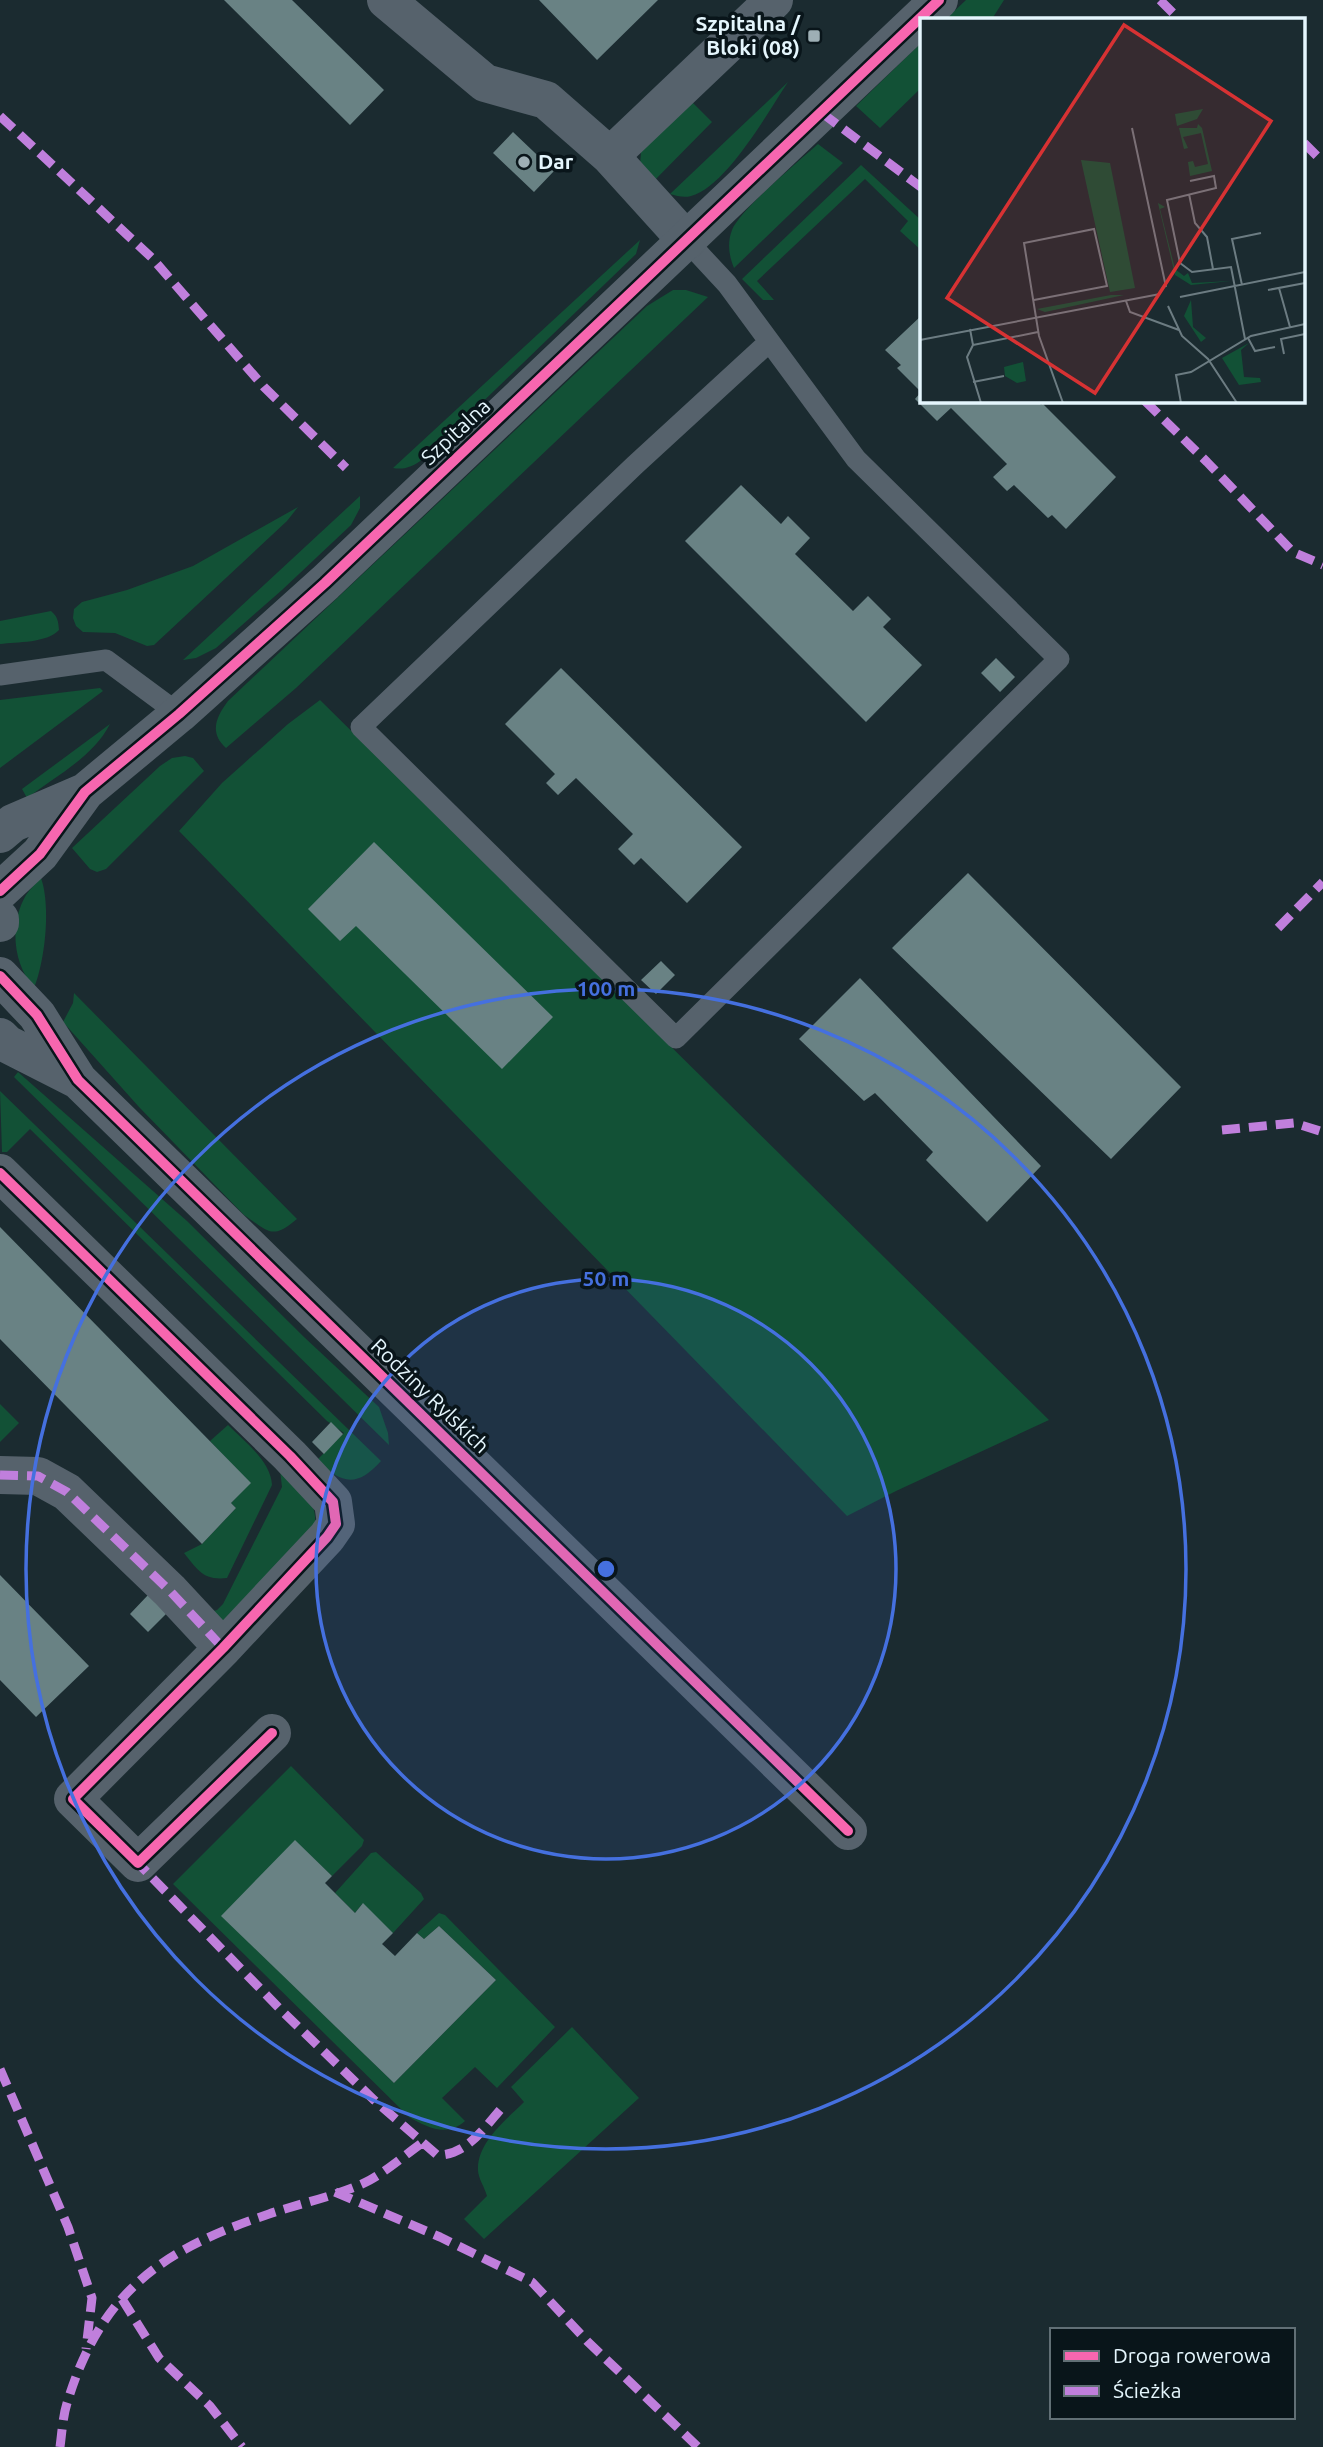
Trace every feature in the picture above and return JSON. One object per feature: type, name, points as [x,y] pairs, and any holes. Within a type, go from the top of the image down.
[{"type":"street","points":[[386,0],[485,83],[546,100],[610,156],[687,241]]},
{"type":"street","points":[[610,156],[774,0]]},
{"type":"street","name":"Szpitalna","points":[[920,18],[939,0]]},
{"type":"street","name":"Szpitalna","points":[[0,891],[40,854],[85,792],[179,714],[325,583],[920,18]]},
{"type":"street","name":"Szpitalna","points":[[0,834],[13,823],[85,792]]},
{"type":"street","name":"Rodziny Rylskich","points":[[0,976],[37,1015],[78,1080],[848,1831]]},
{"type":"street","name":"Rodziny Rylskich","points":[[0,1037],[7,1044],[78,1080]]},
{"type":"street","points":[[0,1173],[290,1456],[333,1503],[335,1524],[327,1537],[223,1648],[74,1799],[138,1863],[272,1733]]},
{"type":"street","points":[[0,1475],[38,1476],[67,1492],[170,1591],[223,1648]]},
{"type":"lane","points":[[687,241],[727,284],[856,459],[1059,659],[676,1038],[361,727],[635,465],[769,342]]},
{"type":"lane","points":[[0,676],[106,660],[179,714]]},
{"type":"green space","points":[[966,0],[1004,0],[993,18],[947,18]]},
{"type":"green space","points":[[920,44],[920,89],[880,128],[856,106]]},
{"type":"green space","points":[[788,82],[758,129],[718,179],[691,196],[670,194]]},
{"type":"green space","points":[[689,99],[712,122],[650,185],[640,165],[641,152]]},
{"type":"green space","points":[[818,144],[843,163],[734,268],[729,245],[730,235],[737,221]]},
{"type":"green space","points":[[861,165],[920,219],[920,249],[900,231],[908,221],[865,179],[757,281],[774,300],[763,300],[742,279]]},
{"type":"green space","points":[[640,240],[636,254],[425,457],[414,465],[401,469],[393,468]]},
{"type":"green space","points":[[673,290],[686,290],[708,297],[296,688],[226,748],[217,737],[216,725],[228,701],[647,306]]},
{"type":"green space","points":[[360,496],[360,508],[351,525],[282,590],[216,648],[196,658],[183,660]]},
{"type":"green space","points":[[298,507],[287,521],[154,645],[147,646],[115,633],[83,632],[76,626],[74,609],[82,602],[127,590],[193,566]]},
{"type":"green space","points":[[51,611],[59,627],[54,634],[31,641],[0,644],[0,621]]},
{"type":"green space","points":[[100,688],[103,691],[0,768],[0,700]]},
{"type":"green space","points":[[320,700],[1049,1420],[847,1516],[179,831],[222,783],[288,724]]},
{"type":"green space","points":[[110,724],[103,736],[84,756],[27,798],[22,789]]},
{"type":"green space","points":[[172,758],[193,758],[204,771],[106,869],[97,872],[90,869],[72,848],[160,766]]},
{"type":"green space","points":[[41,878],[46,918],[41,963],[34,988],[18,956],[16,931],[17,918],[26,895]]},
{"type":"green space","points":[[74,993],[297,1219],[282,1230],[270,1231],[244,1215],[139,1107],[63,1022],[73,1003]]},
{"type":"green space","points":[[18,1072],[187,1221],[379,1407],[389,1445],[14,1077]]},
{"type":"green space","points":[[0,1091],[381,1461],[364,1476],[349,1480],[334,1474],[317,1460],[344,1433],[327,1421],[30,1129],[7,1152],[2,1152]]},
{"type":"green space","points":[[0,1404],[19,1423],[0,1442]]},
{"type":"green space","points":[[228,1425],[262,1460],[272,1485],[227,1578],[212,1578],[201,1573],[184,1553],[202,1544],[236,1508],[231,1503],[250,1483],[210,1441]]},
{"type":"green space","points":[[280,1470],[306,1494],[313,1508],[315,1526],[223,1623],[207,1613],[217,1610],[223,1604],[282,1487]]},
{"type":"green space","points":[[291,1766],[364,1840],[362,1846],[332,1876],[295,1841],[222,1916],[394,2083],[496,1980],[439,1926],[424,1939],[417,1933],[439,1913],[445,1915],[555,2027],[497,2088],[475,2067],[442,2098],[465,2121],[458,2126],[437,2129],[409,2117],[173,1884]]},
{"type":"green space","points":[[376,1852],[421,1893],[424,1899],[393,1933],[362,1904],[355,1913],[335,1893],[371,1853]]},
{"type":"green space","points":[[572,2027],[639,2098],[484,2239],[464,2219],[487,2196],[478,2173],[482,2150],[501,2124],[524,2102],[511,2087]]},
{"type":"building","points":[[224,0],[292,0],[384,90],[350,125]]},
{"type":"building","points":[[539,0],[658,0],[597,60]]},
{"type":"building","name":"Dar","points":[[513,132],[554,171],[534,192],[493,153]]},
{"type":"building","points":[[920,317],[920,391],[897,368],[901,365],[885,350]]},
{"type":"building","points":[[920,393],[920,402],[1038,402],[1116,477],[1066,529],[1052,515],[1048,518],[1014,485],[1007,491],[993,477],[1007,464],[951,408],[937,421],[915,399]]},
{"type":"building","points":[[741,485],[781,524],[788,516],[810,538],[795,554],[853,611],[868,596],[891,619],[883,627],[922,665],[866,722],[685,541]]},
{"type":"building","points":[[996,658],[1015,677],[1000,692],[981,673]]},
{"type":"building","points":[[561,668],[742,847],[687,903],[641,858],[634,865],[618,849],[633,834],[576,778],[558,795],[546,783],[555,774],[505,724]]},
{"type":"building","points":[[374,842],[553,1017],[502,1069],[356,926],[340,941],[308,909]]},
{"type":"building","points":[[968,873],[1181,1087],[1111,1159],[892,948]]},
{"type":"building","points":[[661,961],[675,975],[656,994],[641,980]]},
{"type":"building","points":[[860,978],[1041,1166],[987,1222],[926,1160],[933,1152],[875,1093],[864,1101],[799,1039]]},
{"type":"building","points":[[0,1227],[251,1483],[231,1503],[236,1508],[202,1544],[0,1339]]},
{"type":"building","points":[[331,1422],[343,1434],[324,1454],[312,1442]]},
{"type":"building","points":[[0,1575],[89,1666],[36,1717],[0,1680]]},
{"type":"building","points":[[148,1595],[167,1613],[148,1632],[130,1614]]},
{"type":"building","points":[[295,1840],[332,1876],[325,1883],[355,1913],[363,1903],[393,1933],[382,1944],[395,1956],[417,1933],[424,1939],[439,1926],[496,1980],[394,2083],[221,1916]]},
{"type":"marked path","points":[[1160,0],[1178,18]]},
{"type":"marked path","points":[[822,113],[920,186]]},
{"type":"marked path","points":[[0,116],[152,258],[264,387],[346,468]]},
{"type":"marked path","points":[[1306,145],[1323,162]]},
{"type":"marked path","points":[[1146,402],[1293,552],[1323,565]]},
{"type":"marked path","points":[[1278,928],[1323,882]]},
{"type":"marked path","points":[[1222,1130],[1294,1123],[1323,1132]]},
{"type":"marked path","points":[[0,1475],[38,1476],[67,1492],[170,1591],[223,1648]]},
{"type":"marked path","points":[[134,1859],[281,2010],[374,2100],[437,2155],[457,2151],[466,2146],[501,2109]]},
{"type":"marked path","points":[[0,2069],[68,2227],[92,2298],[86,2349]]},
{"type":"marked path","points":[[60,2447],[66,2405],[82,2362],[99,2329],[119,2302],[142,2279],[168,2259],[198,2242],[269,2214],[347,2190],[370,2180],[422,2143]]},
{"type":"marked path","points":[[335,2192],[440,2237],[532,2282],[587,2341],[698,2447]]},
{"type":"marked path","points":[[122,2299],[159,2358],[210,2406],[242,2447]]},
{"type":"cycle path","points":[[920,18],[939,0]]},
{"type":"cycle path","points":[[0,891],[40,854],[85,792],[179,714],[325,583],[920,18]]},
{"type":"cycle path","points":[[0,976],[37,1015],[78,1080],[848,1831]]},
{"type":"cycle path","points":[[0,1173],[290,1456],[333,1502],[336,1524],[327,1537],[223,1648],[73,1799],[138,1863],[272,1733]]},
{"type":"place","name":"Szpitalna / Bloki (08)","points":[[814,36]]},
{"type":"place","name":"Dar","points":[[524,162]]}]
